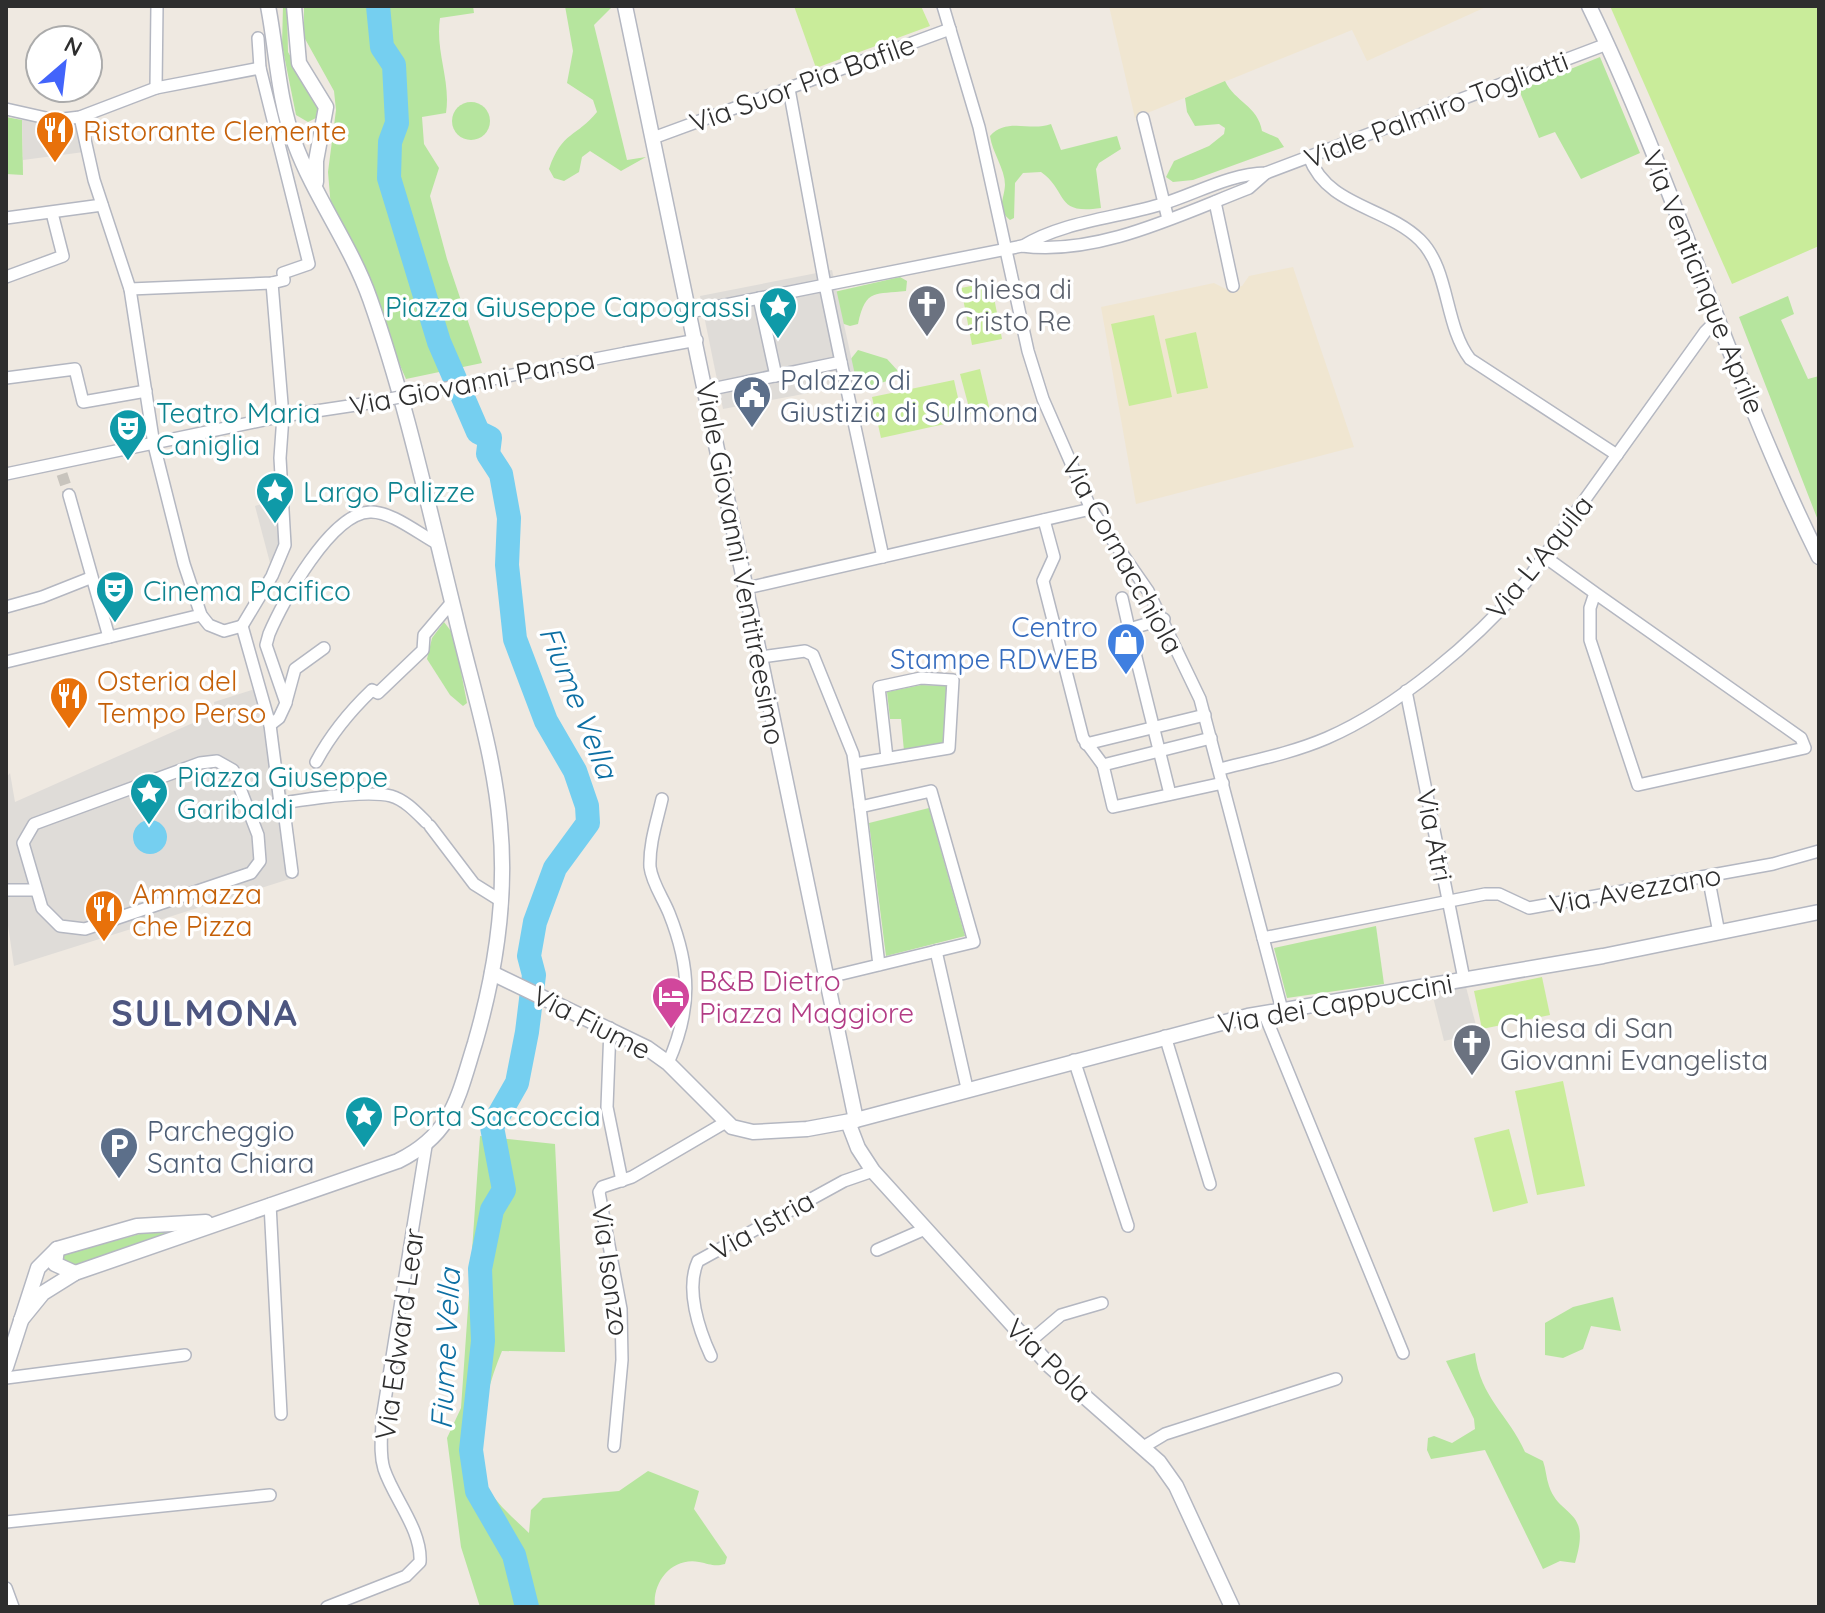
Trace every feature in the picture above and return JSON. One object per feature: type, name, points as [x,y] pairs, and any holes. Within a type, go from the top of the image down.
[{"type":"street","points":[[156,88],[157,6]]},
{"type":"street","points":[[130,289],[272,283],[284,280],[283,273],[309,264],[288,191],[289,149],[268,6]]},
{"type":"street","points":[[294,6],[299,63],[326,107],[316,161],[316,187]]},
{"type":"street","name":"Viale Giovanni Ventitreesimo","points":[[625,6],[697,340],[852,1121]]},
{"type":"street","name":"Via Cornacchiola","points":[[943,6],[979,127],[1005,249],[1043,399],[1091,509],[1164,619],[1205,715],[1282,1010]]},
{"type":"street","name":"Via Venticinque Aprile","points":[[1589,6],[1717,320],[1819,557]]},
{"type":"street","name":"Via Suor Pia Bafile","points":[[653,138],[950,29]]},
{"type":"street","points":[[21,1320],[43,1293],[75,1273],[398,1161],[426,1146],[444,1128],[461,1089],[492,973],[500,825],[485,740],[438,544],[369,296],[316,187],[289,149],[260,68],[258,38]]},
{"type":"street","name":"Viale Palmiro Togliatti","points":[[1022,246],[1042,234],[1163,204],[1243,174],[1266,173],[1607,44]]},
{"type":"street","points":[[6,109],[55,120],[80,117],[156,88],[260,68]]},
{"type":"street","points":[[789,89],[825,285],[883,557]]},
{"type":"street","points":[[80,117],[102,205],[130,289],[154,445],[173,526],[201,615],[209,625],[224,631],[242,626],[272,576],[285,545],[280,458],[283,416],[272,283]]},
{"type":"street","points":[[1143,118],[1168,219]]},
{"type":"street","points":[[289,149],[325,121]]},
{"type":"street","points":[[1309,157],[1317,175],[1334,192],[1410,232],[1423,243],[1470,359],[1617,455]]},
{"type":"street","name":"Viale Palmiro Togliatti","points":[[825,285],[1022,246],[1053,250],[1168,219],[1249,188],[1266,173]]},
{"type":"street","points":[[1215,202],[1233,286]]},
{"type":"street","points":[[6,218],[102,205]]},
{"type":"street","points":[[6,277],[63,256],[52,213]]},
{"type":"street","points":[[690,312],[825,285]]},
{"type":"street","points":[[759,298],[776,376]]},
{"type":"street","name":"Via L'Aquila","points":[[1220,769],[1324,739],[1406,691],[1502,608],[1545,557],[1705,332],[1717,320]]},
{"type":"street","name":"Via Giovanni Pansa","points":[[6,474],[62,469],[283,416],[369,403],[697,340]]},
{"type":"street","points":[[707,390],[841,362]]},
{"type":"street","points":[[6,378],[75,369],[83,402],[146,391]]},
{"type":"street","points":[[69,495],[109,637]]},
{"type":"street","points":[[747,588],[1091,509]]},
{"type":"street","points":[[286,703],[266,645],[269,634],[328,537],[341,523],[352,516],[381,514],[438,544]]},
{"type":"street","points":[[1044,520],[1054,557],[1043,581],[1086,744],[1103,765],[1113,807],[1223,783]]},
{"type":"street","points":[[1545,557],[1801,738],[1805,748],[1638,785],[1589,636],[1595,593]]},
{"type":"street","points":[[6,607],[90,578]]},
{"type":"street","points":[[1122,598],[1170,794]]},
{"type":"street","points":[[316,762],[356,705],[372,690],[378,693],[423,650],[424,635],[452,602]]},
{"type":"street","points":[[6,662],[201,615]]},
{"type":"street","points":[[1129,629],[1164,619]]},
{"type":"street","points":[[242,626],[270,725],[292,872]]},
{"type":"street","points":[[270,725],[279,718],[286,703],[295,669],[324,648]]},
{"type":"street","points":[[761,657],[805,651],[813,655],[855,764],[879,965]]},
{"type":"street","points":[[855,764],[949,748],[953,680],[921,678],[879,687],[887,758]]},
{"type":"street","name":"Via Atri","points":[[1406,691],[1464,979]]},
{"type":"street","points":[[1086,744],[1205,715]]},
{"type":"street","points":[[1103,765],[1211,738]]},
{"type":"street","points":[[208,761],[233,770],[250,811],[261,852],[256,867],[244,877],[78,930],[60,926],[47,916],[36,890],[23,843],[34,824],[47,816],[208,761]]},
{"type":"street","points":[[825,978],[974,942],[931,791],[860,807]]},
{"type":"street","points":[[250,811],[282,803],[382,795],[404,802],[428,824],[474,884],[490,897],[498,899]]},
{"type":"street","points":[[662,799],[651,848],[650,869],[677,934],[685,965],[687,1000],[682,1030],[668,1063]]},
{"type":"street","name":"Via Avezzano","points":[[1263,938],[1495,893],[1529,908],[1708,876],[1819,851]]},
{"type":"street","points":[[1708,876],[1719,933]]},
{"type":"street","points":[[6,890],[36,890]]},
{"type":"street","name":"Via dei Cappuccini","points":[[852,1121],[1165,1036],[1264,1013],[1719,933],[1819,912]]},
{"type":"street","points":[[936,951],[967,1088]]},
{"type":"street","name":"Via Fiume","points":[[492,973],[610,1028],[668,1063],[726,1122]]},
{"type":"street","points":[[1264,1013],[1403,1353]]},
{"type":"street","points":[[610,1028],[607,1107],[622,1181]]},
{"type":"street","points":[[1165,1036],[1210,1184]]},
{"type":"street","points":[[1074,1060],[1128,1226]]},
{"type":"street","points":[[726,1122],[739,1130],[760,1132],[852,1121]]},
{"type":"street","name":"Via Pola","points":[[852,1121],[858,1148],[873,1171],[925,1229],[1067,1382],[1145,1446],[1176,1486],[1232,1607]]},
{"type":"street","name":"Via Isonzo","points":[[614,1446],[622,1360],[621,1309],[599,1192],[602,1187],[622,1181],[726,1122]]},
{"type":"street","name":"Via Edward Lear","points":[[355,1602],[412,1573],[420,1562],[417,1542],[383,1466],[381,1446],[382,1419],[426,1146]]},
{"type":"street","name":"Via Istria","points":[[711,1356],[697,1314],[694,1282],[698,1261],[844,1181],[873,1171]]},
{"type":"street","points":[[270,1204],[281,1414]]},
{"type":"street","points":[[6,1367],[38,1268],[57,1249],[137,1226],[218,1221]]},
{"type":"street","points":[[164,1241],[173,1232],[174,1223]]},
{"type":"street","points":[[877,1250],[925,1229]]},
{"type":"street","points":[[57,1249],[55,1264],[75,1273]]},
{"type":"street","points":[[1028,1343],[1061,1315],[1102,1303]]},
{"type":"street","points":[[6,1378],[185,1355]]},
{"type":"street","points":[[1145,1446],[1165,1434],[1336,1379]]},
{"type":"street","points":[[6,1522],[270,1495]]},
{"type":"street","points":[[6,1588],[13,1607]]},
{"type":"street","points":[[327,1607],[355,1602]]},
{"type":"shaded area","points":[[1109,6],[1488,6],[1367,61],[1352,30],[1135,118]]},
{"type":"shaded area","points":[[22,120],[77,123],[84,152],[23,160]]},
{"type":"shaded area","points":[[1293,267],[1354,447],[1136,504],[1101,307],[1214,283],[1226,289],[1242,286],[1249,276]]},
{"type":"shaded area","name":"Piazza Giuseppe Capograssi","points":[[832,270],[857,384],[723,409],[700,296]]},
{"type":"shaded area","name":"Largo Palizze","points":[[287,496],[292,544],[274,578],[255,506]]},
{"type":"shaded area","name":"Piazza Giuseppe Garibaldi","points":[[255,689],[277,728],[299,876],[14,966],[6,912],[6,778],[10,773],[15,802],[195,722],[193,716],[215,708],[214,702]]},
{"type":"shaded area","points":[[1466,987],[1478,1033],[1444,1041],[1432,993]]},
{"type":"green space","points":[[283,6],[287,6],[288,52],[318,105],[316,118],[308,122],[296,115],[282,45]]},
{"type":"green space","points":[[304,6],[473,6],[474,13],[440,18],[446,113],[422,117],[424,144],[439,168],[430,196],[447,259],[482,363],[406,379],[331,208],[328,172],[336,110],[334,91],[304,37]]},
{"type":"green space","points":[[565,6],[613,6],[594,25],[627,160],[646,157],[621,171],[590,151],[582,157],[579,172],[564,181],[554,178],[549,169],[554,157],[565,141],[597,112],[593,100],[567,83],[573,51]]},
{"type":"green space","points":[[794,6],[921,6],[930,26],[816,68]]},
{"type":"green space","points":[[1610,6],[1819,6],[1819,246],[1732,284]]},
{"type":"green space","points":[[1600,57],[1640,153],[1581,179],[1555,132],[1539,138],[1519,90]]},
{"type":"green space","points":[[1225,81],[1256,116],[1262,131],[1278,138],[1284,147],[1193,180],[1173,182],[1166,177],[1174,161],[1209,146],[1224,134],[1225,128],[1219,124],[1195,126],[1187,112],[1185,98]]},
{"type":"green space","points":[[471,102],[485,107],[490,121],[485,135],[471,140],[457,135],[452,121],[457,107]]},
{"type":"green space","points":[[6,117],[22,120],[23,175],[6,174]]},
{"type":"green space","points":[[1051,124],[1061,150],[1117,136],[1121,149],[1099,163],[1096,169],[1101,208],[1069,205],[1041,172],[1023,173],[1015,183],[1014,218],[1010,220],[1002,208],[1004,179],[990,136],[1004,127]]},
{"type":"green space","points":[[900,277],[907,281],[906,291],[874,295],[865,304],[858,324],[850,326],[841,323],[834,292]]},
{"type":"green space","points":[[991,282],[1002,339],[972,345],[961,288]]},
{"type":"green space","points":[[1788,296],[1794,314],[1781,320],[1808,379],[1819,376],[1819,523],[1739,317]]},
{"type":"green space","points":[[1154,315],[1172,397],[1129,406],[1111,324]]},
{"type":"green space","points":[[1196,332],[1208,388],[1177,394],[1165,339]]},
{"type":"green space","points":[[858,350],[887,359],[898,371],[897,378],[871,386],[853,381],[850,360]]},
{"type":"green space","points":[[980,369],[990,411],[971,415],[960,374]]},
{"type":"green space","points":[[954,380],[963,420],[881,438],[872,397]]},
{"type":"green space","points":[[444,622],[454,635],[467,703],[463,706],[450,695],[427,659],[432,638]]},
{"type":"green space","points":[[921,685],[947,686],[945,745],[904,751],[901,719],[890,719],[887,692]]},
{"type":"green space","points":[[929,808],[965,936],[886,956],[869,823]]},
{"type":"green space","points":[[1376,926],[1384,984],[1287,998],[1274,948]]},
{"type":"green space","points":[[1542,977],[1550,1015],[1482,1029],[1474,991]]},
{"type":"green space","points":[[1563,1081],[1585,1186],[1537,1195],[1515,1091]]},
{"type":"green space","points":[[1509,1129],[1528,1203],[1493,1212],[1474,1138]]},
{"type":"green space","points":[[480,1136],[555,1144],[565,1352],[502,1351],[483,1414],[480,1448],[485,1481],[498,1502],[529,1533],[531,1510],[543,1498],[619,1491],[648,1471],[699,1491],[694,1509],[727,1557],[725,1564],[689,1561],[672,1567],[660,1580],[655,1607],[480,1607],[461,1547],[447,1438],[461,1408]]},
{"type":"green space","points":[[162,1228],[167,1231],[163,1235],[69,1267],[63,1265],[62,1255]]},
{"type":"green space","points":[[1613,1297],[1621,1331],[1591,1326],[1583,1349],[1563,1358],[1545,1355],[1545,1323],[1573,1307]]},
{"type":"green space","points":[[1475,1353],[1489,1394],[1525,1452],[1543,1461],[1554,1496],[1577,1523],[1580,1532],[1575,1563],[1560,1561],[1543,1569],[1485,1450],[1431,1459],[1427,1450],[1428,1438],[1434,1436],[1452,1443],[1475,1429],[1474,1419],[1446,1361]]},
{"type":"water","points":[[150,820],[162,825],[167,837],[162,849],[150,854],[138,849],[133,837],[138,825]]},
{"type":"waterway","name":"Fiume Vella","points":[[378,6],[382,47],[394,65],[397,123],[390,142],[389,178],[439,342],[478,432],[490,438],[488,454],[501,474],[509,518],[507,565],[515,639],[546,721],[575,771],[587,806],[588,823],[555,868],[535,922],[529,956],[534,975],[517,1083],[492,1127],[504,1190],[492,1210],[480,1269],[483,1341],[471,1450],[477,1491],[514,1555],[527,1607]]},
{"type":"tunnel","points":[[62,474],[69,495]]},
{"type":"place","name":"Ristorante Clemente","points":[[55,164]]},
{"type":"place","name":"Chiesa di Cristo Re","points":[[927,338]]},
{"type":"place","name":"Piazza Giuseppe Capograssi","points":[[778,340]]},
{"type":"place","name":"Palazzo di Giustizia di Sulmona","points":[[752,429]]},
{"type":"place","name":"Teatro Maria Caniglia","points":[[128,462]]},
{"type":"place","name":"Largo Palizze","points":[[275,525]]},
{"type":"place","name":"Cinema Pacifico","points":[[115,624]]},
{"type":"place","name":"Centro Stampe RDWEB","points":[[1126,676]]},
{"type":"place","name":"Osteria del Tempo Perso","points":[[69,730]]},
{"type":"place","name":"Piazza Giuseppe Garibaldi","points":[[149,826]]},
{"type":"place","name":"Ammazza che Pizza","points":[[104,943]]},
{"type":"place","name":"B&B Dietro Piazza Maggiore","points":[[671,1030]]},
{"type":"place","name":"Chiesa di San Giovanni Evangelista","points":[[1472,1077]]},
{"type":"place","name":"Porta Saccoccia","points":[[364,1149]]},
{"type":"place","name":"Parcheggio Santa Chiara","points":[[119,1180]]},
{"type":"district","name":"SULMONA","points":[[205,1012]]}]
